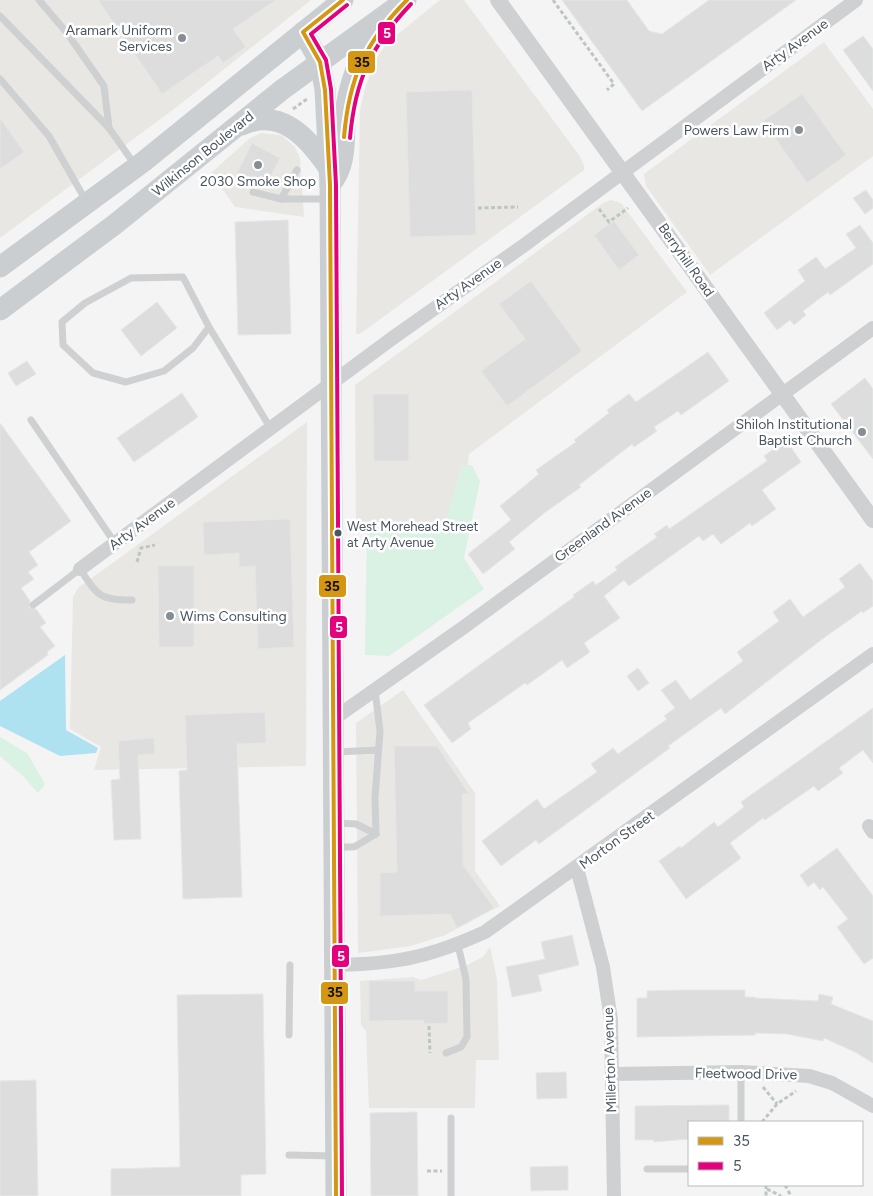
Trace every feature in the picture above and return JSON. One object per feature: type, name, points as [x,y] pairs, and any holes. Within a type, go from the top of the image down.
[{"type":"main road","points":[[0,267],[136,167],[343,0]]},
{"type":"main road","points":[[329,184],[342,164],[348,97],[358,63],[378,30],[407,0]]},
{"type":"main road","name":"Wilkinson Boulevard","points":[[0,310],[122,219],[221,138],[320,62],[407,0]]},
{"type":"main road","points":[[303,32],[320,62],[325,90],[329,184],[336,1196]]},
{"type":"main road","points":[[221,138],[250,121],[265,119],[284,123],[304,136],[329,184]]},
{"type":"street","name":"Berryhill Road","points":[[498,0],[781,395],[873,520]]},
{"type":"street","name":"Arty Avenue","points":[[80,569],[856,0]]},
{"type":"street","name":"Greenland Avenue","points":[[332,720],[873,328]]},
{"type":"street","name":"Morton Street","points":[[335,965],[373,965],[407,961],[458,945],[500,924],[873,654]]},
{"type":"street","name":"Millerton Avenue","points":[[577,868],[603,967],[611,1020],[614,1196]]},
{"type":"street","name":"Fleetwood Drive","points":[[613,1074],[741,1072],[809,1076],[832,1083],[873,1106]]},
{"type":"lane","points":[[39,0],[67,33],[104,86],[109,128]]},
{"type":"lane","points":[[0,16],[109,128],[136,167]]},
{"type":"lane","points":[[0,79],[49,136],[87,204]]},
{"type":"lane","points":[[281,199],[297,170]]},
{"type":"lane","points":[[253,192],[281,199],[329,184]]},
{"type":"lane","points":[[209,327],[193,348],[164,371],[126,382],[93,373],[63,345],[62,322],[85,303],[131,278],[183,277],[209,327],[271,429]]},
{"type":"lane","points":[[31,420],[115,543]]},
{"type":"lane","points":[[33,605],[80,569],[96,592],[102,597],[108,600],[132,600]]},
{"type":"lane","points":[[375,689],[380,730],[375,798],[376,834]]},
{"type":"lane","points":[[332,752],[378,750]]},
{"type":"lane","points":[[333,823],[356,824],[376,834]]},
{"type":"lane","points":[[333,847],[354,847],[376,834]]},
{"type":"lane","points":[[446,1053],[461,1047],[467,1038],[466,979],[458,945]]},
{"type":"lane","points":[[289,1035],[290,966]]},
{"type":"lane","points":[[741,1072],[741,1121]]},
{"type":"lane","points":[[451,1118],[451,1196]]},
{"type":"lane","points":[[289,1155],[336,1156]]},
{"type":"lane","points":[[647,1169],[688,1169]]},
{"type":"path","points":[[553,0],[614,84],[606,90]]},
{"type":"path","points":[[597,206],[608,222],[629,207]]},
{"type":"path","points":[[478,208],[518,207]]},
{"type":"path","points":[[137,562],[141,548],[155,545]]},
{"type":"path","points":[[429,1026],[430,1053]]},
{"type":"path","points":[[761,1085],[776,1104]]},
{"type":"path","points":[[763,1121],[776,1104],[802,1088]]},
{"type":"path","points":[[766,1196],[766,1187],[782,1196]]},
{"type":"shaded area","points":[[0,0],[311,0],[178,106],[0,238]]},
{"type":"shaded area","points":[[440,0],[464,0],[579,155],[584,170],[360,334],[356,334],[360,110],[365,88],[379,54],[388,42]]},
{"type":"shaded area","points":[[824,42],[873,109],[873,156],[710,275],[646,186],[644,174]]},
{"type":"shaded area","points":[[261,133],[281,135],[295,147],[300,158],[304,217],[235,207],[211,173],[250,138]]},
{"type":"shaded area","points":[[611,200],[621,203],[687,292],[469,454],[462,523],[356,526],[355,385],[603,203]]},
{"type":"shaded area","points":[[307,422],[306,766],[94,770],[101,747],[70,729],[73,597],[78,588]]},
{"type":"shaded area","points":[[403,690],[475,793],[475,871],[500,906],[445,935],[411,946],[358,953],[356,723]]},
{"type":"shaded area","points":[[490,947],[497,979],[499,1060],[476,1060],[475,1108],[369,1108],[366,1031],[361,1025],[360,981],[413,977],[421,980],[465,966],[483,957]]},
{"type":"green space","points":[[472,465],[480,481],[464,558],[484,589],[389,656],[365,655],[367,525],[440,523],[446,519],[461,466]]},
{"type":"green space","points":[[0,737],[27,753],[45,784],[38,793],[23,776],[0,756]]},
{"type":"water","points":[[65,655],[66,730],[98,748],[96,753],[60,756],[0,726],[0,701]]},
{"type":"building","name":"Aramark Uniform Services","points":[[98,0],[276,0],[233,29],[246,47],[223,63],[218,56],[162,94]]},
{"type":"building","points":[[562,0],[627,0],[649,31],[662,34],[709,0],[796,0],[642,111]]},
{"type":"building","points":[[863,36],[873,49],[873,91],[843,50]]},
{"type":"building","points":[[472,90],[476,235],[410,237],[406,92]]},
{"type":"building","name":"Powers Law Firm","points":[[802,94],[846,155],[807,183],[763,121]]},
{"type":"building","points":[[0,118],[24,152],[0,169]]},
{"type":"building","name":"2030 Smoke Shop","points":[[252,143],[280,158],[265,187],[237,173]]},
{"type":"building","points":[[866,190],[873,200],[873,208],[865,214],[853,198]]},
{"type":"building","points":[[288,220],[291,334],[238,335],[235,222]]},
{"type":"building","points":[[614,221],[639,255],[619,270],[594,235]]},
{"type":"building","points":[[860,225],[873,243],[873,264],[830,295],[828,292],[803,311],[806,315],[794,325],[790,320],[777,330],[764,313],[805,281],[798,270],[816,257],[825,269],[856,248],[846,234]]},
{"type":"building","points":[[531,281],[582,351],[507,406],[481,371],[525,339],[499,304]]},
{"type":"building","points":[[157,302],[177,328],[141,356],[121,330]]},
{"type":"building","points":[[708,352],[729,381],[681,415],[678,411],[654,427],[657,431],[634,447],[632,444],[579,485],[581,487],[543,514],[509,542],[515,549],[483,574],[468,554],[511,520],[500,506],[539,474],[536,470],[576,442],[574,440],[609,413],[607,410],[629,394],[636,402]]},
{"type":"building","points":[[27,361],[36,374],[16,386],[8,373]]},
{"type":"building","name":"Shiloh Institutional Baptist Church","points":[[865,378],[873,389],[873,459],[831,404]]},
{"type":"building","points":[[182,393],[198,417],[134,462],[117,438]]},
{"type":"building","points":[[373,394],[409,394],[409,461],[374,461]]},
{"type":"building","points":[[0,423],[71,521],[29,552],[38,565],[28,572],[34,579],[21,588],[30,601],[29,608],[36,609],[46,623],[40,627],[55,646],[47,652],[48,655],[0,690]]},
{"type":"building","points":[[786,440],[801,462],[762,490],[776,509],[752,526],[750,523],[721,544],[713,534],[703,541],[699,536],[629,586],[624,580],[604,596],[620,618],[584,643],[590,652],[567,668],[562,660],[527,685],[525,683],[468,723],[471,729],[452,743],[424,705],[574,597],[573,595],[593,581],[596,585],[617,570],[615,567],[657,537],[654,534],[667,525],[669,529],[767,461],[764,456]]},
{"type":"building","points":[[290,519],[294,647],[258,649],[255,566],[239,567],[239,553],[204,555],[203,522]]},
{"type":"building","points":[[860,563],[873,581],[873,606],[863,613],[862,611],[825,637],[725,714],[721,708],[668,746],[670,748],[539,844],[536,840],[501,866],[482,841],[537,799],[544,809],[597,772],[591,764],[613,748],[618,754],[667,719],[664,716],[675,708],[661,690],[676,680],[690,700],[743,661],[737,652],[779,621],[773,612],[790,599],[803,617],[845,587],[839,579]]},
{"type":"building","points":[[158,566],[194,566],[194,647],[159,647]]},
{"type":"building","points":[[638,668],[649,683],[638,691],[627,676]]},
{"type":"building","points":[[873,708],[873,763],[863,750],[839,768],[843,773],[818,791],[814,786],[765,820],[763,818],[730,843],[741,858],[686,899],[659,861],[680,846],[681,848],[714,822],[718,827],[744,807],[741,802]]},
{"type":"building","points":[[265,712],[266,743],[237,744],[242,897],[183,899],[179,771],[187,770],[185,715]]},
{"type":"building","points":[[154,738],[155,754],[138,755],[141,839],[114,840],[111,780],[120,779],[118,741]]},
{"type":"building","points":[[394,746],[437,746],[469,794],[462,794],[463,865],[494,908],[457,928],[450,914],[380,916],[380,873],[397,872]]},
{"type":"building","points":[[837,848],[873,896],[873,958],[864,964],[837,927],[848,919],[823,887],[820,890],[814,882],[808,887],[800,875]]},
{"type":"building","points":[[572,935],[579,965],[538,975],[542,991],[512,997],[506,967],[545,959],[541,942]]},
{"type":"building","points":[[369,981],[415,981],[415,991],[448,991],[448,1023],[424,1024],[424,1020],[369,1021]]},
{"type":"building","points":[[745,990],[745,997],[818,1001],[819,994],[833,997],[831,1004],[873,1021],[873,1063],[855,1052],[824,1038],[823,1041],[787,1034],[755,1033],[755,1035],[637,1037],[637,998],[647,998],[647,991]]},
{"type":"building","points":[[263,994],[266,1174],[241,1175],[241,1196],[111,1196],[111,1169],[180,1167],[177,995]]},
{"type":"building","points":[[566,1072],[567,1098],[537,1099],[536,1073]]},
{"type":"building","points":[[36,1080],[38,1196],[0,1196],[0,1081]]},
{"type":"building","points":[[729,1105],[729,1121],[688,1121],[688,1139],[654,1142],[654,1140],[635,1140],[635,1106]]},
{"type":"building","points":[[417,1112],[418,1196],[371,1196],[370,1113]]},
{"type":"building","points":[[568,1166],[568,1190],[531,1191],[530,1167]]},
{"type":"transit line","name":"35","points":[[336,1196],[330,185],[325,90],[320,62],[303,32],[343,0]]},
{"type":"transit line","name":"35","points":[[344,137],[350,97],[362,62],[380,31],[407,0]]},
{"type":"transit line","name":"5","points":[[350,138],[356,98],[367,65],[385,34],[411,4]]},
{"type":"transit line","name":"5","points":[[342,1196],[336,185],[331,89],[326,60],[311,34],[347,5]]},
{"type":"place","name":"Aramark Uniform Services","points":[[182,38]]},
{"type":"place","name":"Powers Law Firm","points":[[799,130]]},
{"type":"place","name":"2030 Smoke Shop","points":[[258,165]]},
{"type":"place","name":"Shiloh Institutional Baptist Church","points":[[862,432]]},
{"type":"place","name":"West Morehead Street at Arty Avenue","points":[[338,533]]},
{"type":"place","name":"Wims Consulting","points":[[170,616]]}]
